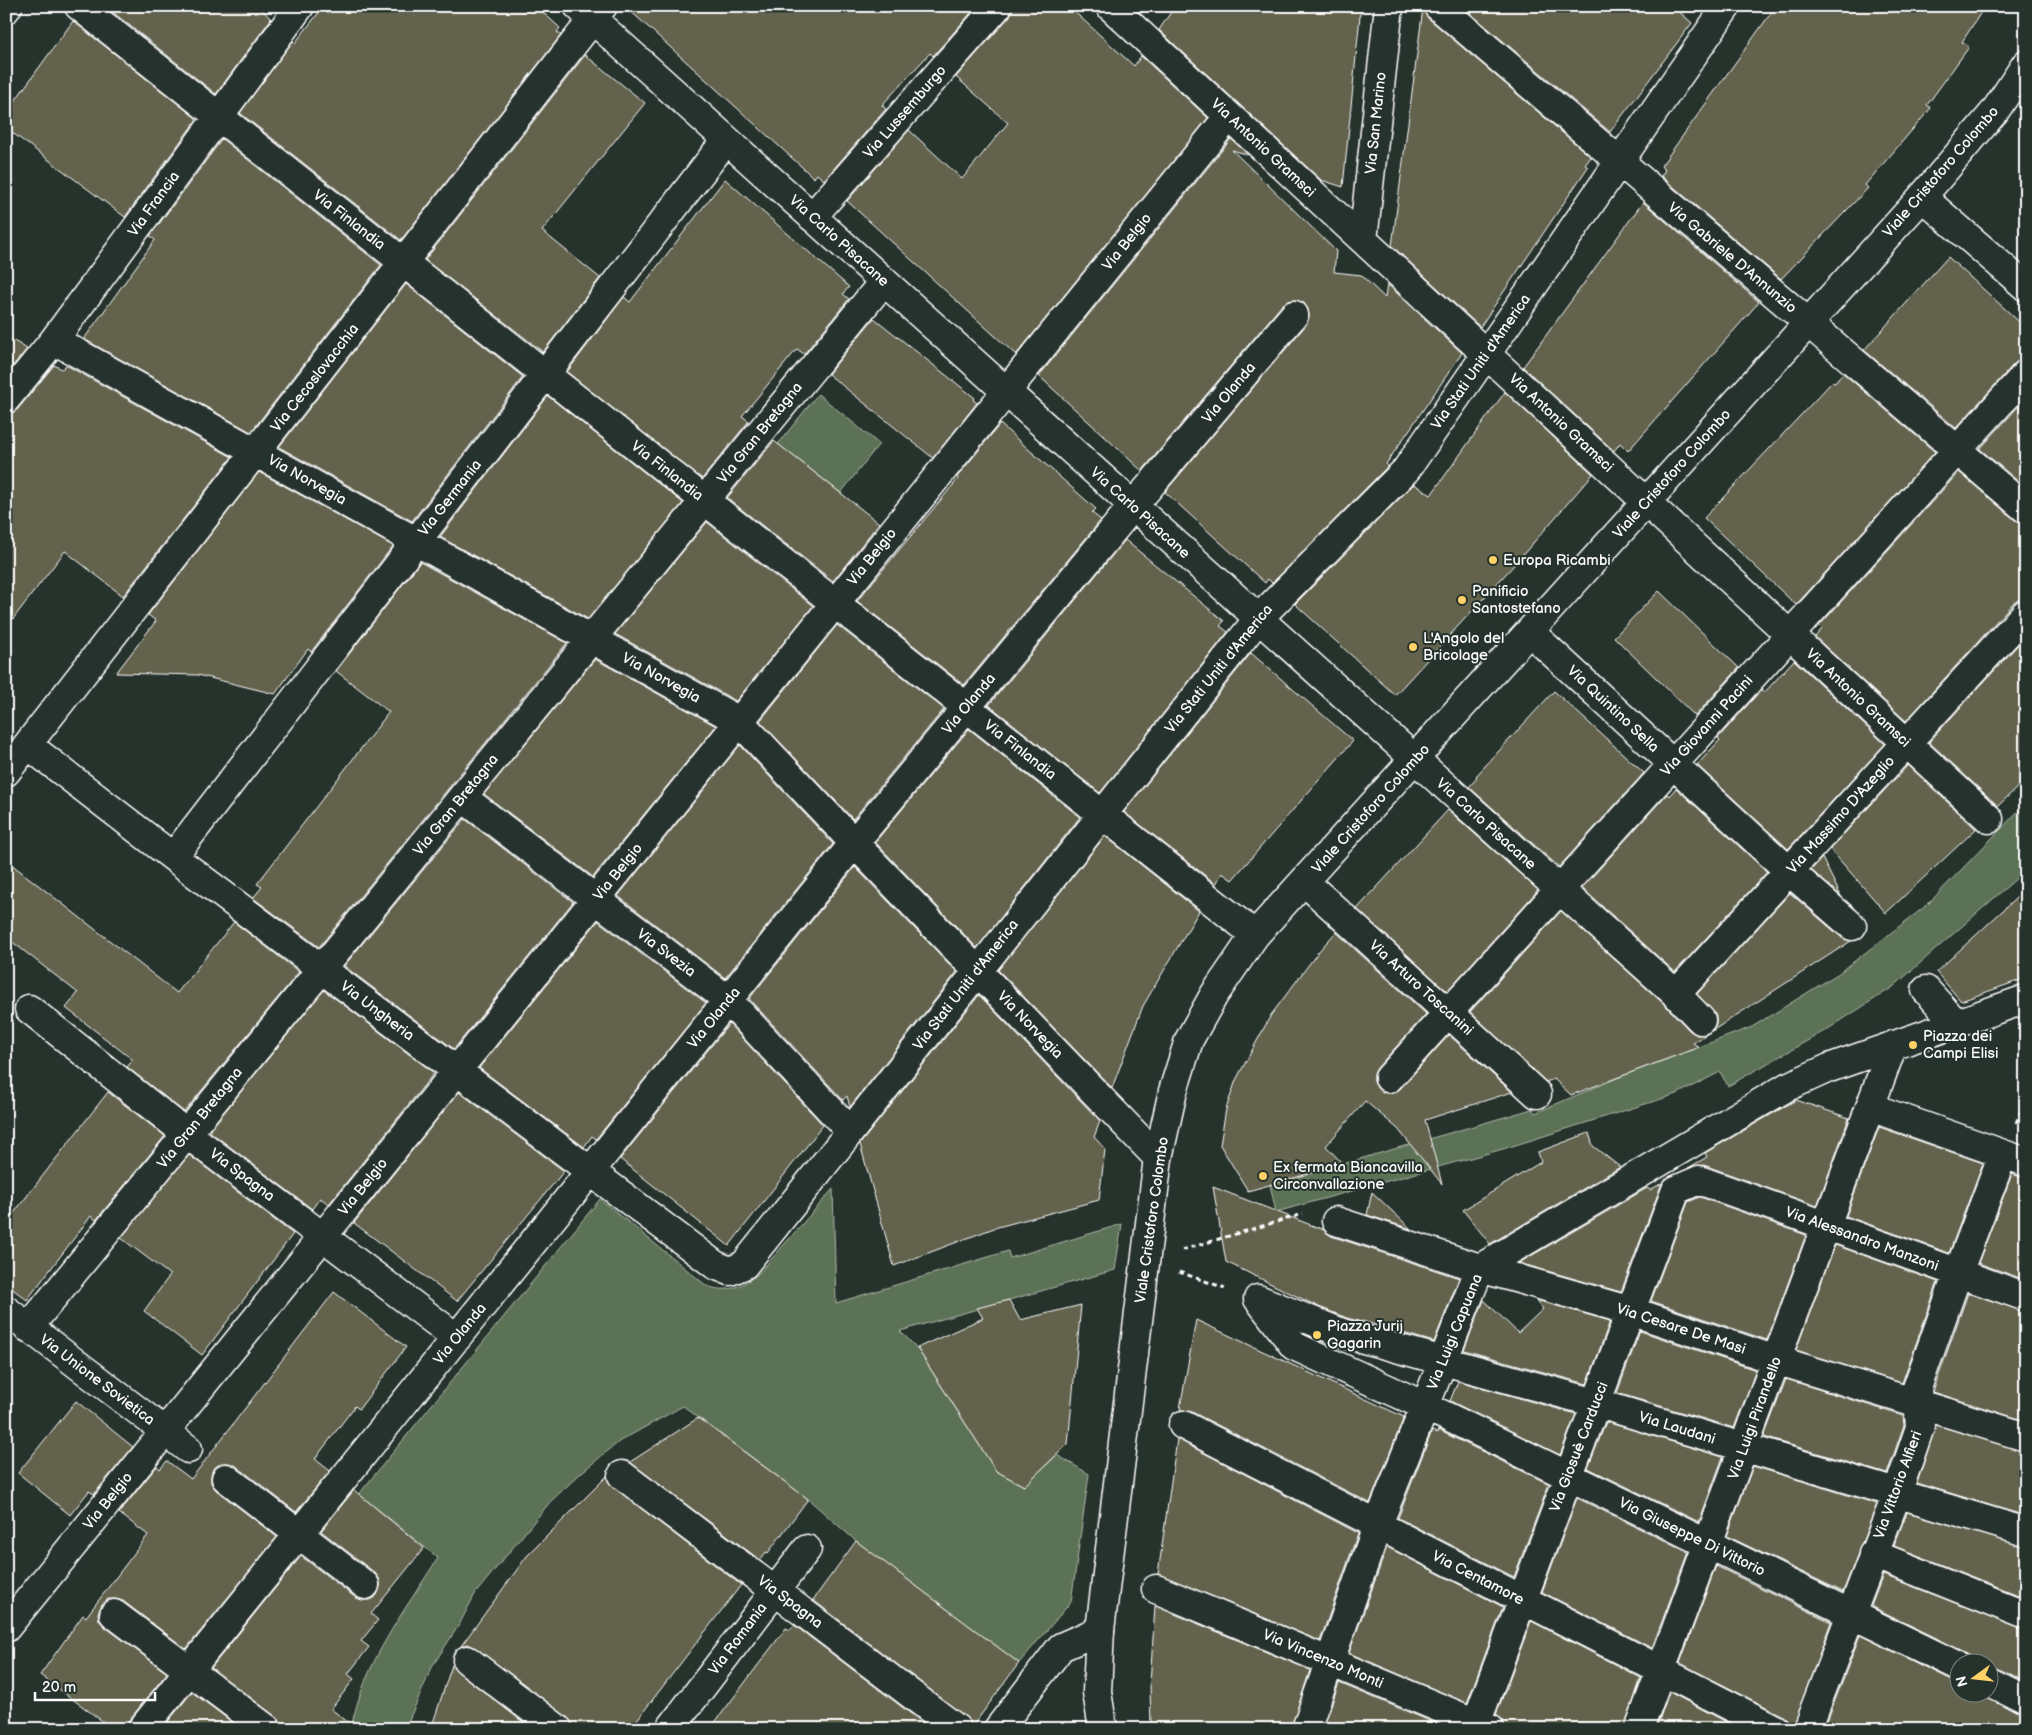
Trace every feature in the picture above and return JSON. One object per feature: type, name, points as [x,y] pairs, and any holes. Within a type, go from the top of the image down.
[{"type":"street","name":"Via Finlandia","points":[[79,6],[1255,935]]},
{"type":"street","name":"Via Francia","points":[[6,399],[54,340],[300,6]]},
{"type":"street","name":"Via Lussemburgo","points":[[812,217],[998,6]]},
{"type":"street","name":"Via Antonio Gramsci","points":[[1110,6],[1989,819]]},
{"type":"street","name":"Via San Marino","points":[[1363,240],[1390,6]]},
{"type":"street","name":"Via Gabriele D'Annunzio","points":[[1438,6],[2026,509]]},
{"type":"street","name":"Via Stati Uniti d'America","points":[[730,1271],[744,1265],[1258,619],[1406,470],[1619,162],[1719,9]]},
{"type":"street","name":"Via Carlo Pisacane","points":[[591,11],[726,140],[1676,994],[1701,1020]]},
{"type":"street","name":"Via Cecoslovacchia","points":[[6,772],[404,263],[591,11]]},
{"type":"street","name":"Viale Cristoforo Colombo","points":[[1102,1729],[1097,1692],[1100,1630],[1158,1158],[1173,1091],[1189,1040],[1214,995],[1255,935],[1305,882],[1922,197],[1995,111],[2026,64]]},
{"type":"street","name":"Via Belgio","points":[[6,1628],[1229,116]]},
{"type":"street","name":"Via Germania","points":[[173,857],[726,140]]},
{"type":"street","points":[[1922,197],[2026,287]]},
{"type":"street","name":"Via Gran Bretagna","points":[[28,1328],[884,281]]},
{"type":"street","name":"Via Olanda","points":[[142,1729],[854,843],[1294,315]]},
{"type":"street","name":"Via Norvegia","points":[[54,340],[739,722],[1158,1158]]},
{"type":"street","name":"Via Giovanni Pacini","points":[[1389,1078],[2026,374]]},
{"type":"street","name":"Via Massimo D'Azeglio","points":[[1676,994],[2026,613]]},
{"type":"street","name":"Via Quintino Sella","points":[[1530,632],[1789,871],[1852,926]]},
{"type":"street","name":"Via Ungheria","points":[[28,745],[173,857],[715,1265],[730,1271]]},
{"type":"street","name":"Via Svezia","points":[[462,797],[728,1000],[850,1131]]},
{"type":"street","name":"Via Arturo Toscanini","points":[[1305,882],[1537,1094]]},
{"type":"street","points":[[1926,990],[1956,1023]]},
{"type":"street","name":"Via Luigi Capuana","points":[[1306,1729],[1377,1527],[1480,1268],[1786,1087],[1829,1068],[2026,999]]},
{"type":"street","name":"Via Spagna","points":[[29,1009],[187,1134],[457,1338]]},
{"type":"street","name":"Via Luigi Pirandello","points":[[1638,1729],[1893,1045]]},
{"type":"street","points":[[1870,1107],[2014,1158]]},
{"type":"street","name":"Via Vittorio Alfieri","points":[[1807,1729],[1897,1494],[1920,1427],[1917,1388],[1958,1273],[2014,1158]]},
{"type":"street","name":"Via Alessandro Manzoni","points":[[1699,1180],[2026,1297]]},
{"type":"street","name":"Via Giosuè Carducci","points":[[1480,1727],[1522,1600],[1676,1190],[1699,1180]]},
{"type":"street","name":"Via Cesare De Masi","points":[[1324,1216],[1480,1268],[1631,1311],[1776,1360],[2026,1437]]},
{"type":"street","name":"Via Laudani","points":[[1258,1299],[1342,1333],[1596,1403],[2026,1532]]},
{"type":"street","name":"Via Giuseppe Di Vittorio","points":[[1258,1299],[1294,1346],[1425,1406],[1950,1662]]},
{"type":"street","name":"Via Unione Sovietica","points":[[6,1310],[188,1449]]},
{"type":"street","name":"Via Centamore","points":[[1182,1426],[1775,1729]]},
{"type":"street","name":"Via Spagna","points":[[622,1475],[956,1729]]},
{"type":"street","points":[[226,1478],[365,1585]]},
{"type":"street","name":"Via Romania","points":[[670,1729],[806,1549]]},
{"type":"street","points":[[1873,1554],[2026,1615]]},
{"type":"street","name":"Via Vincenzo Monti","points":[[1156,1589],[1480,1727]]},
{"type":"street","points":[[114,1614],[267,1729]]},
{"type":"street","points":[[998,1729],[1061,1647],[1100,1630]]},
{"type":"street","points":[[467,1660],[558,1729]]},
{"type":"street","points":[[2000,1687],[2026,1700]]},
{"type":"path","points":[[1145,1261],[1324,1216]]},
{"type":"path","points":[[1145,1261],[1258,1299]]},
{"type":"green space","points":[[818,394],[879,444],[841,493],[778,444]]},
{"type":"green space","points":[[2026,803],[2026,870],[1893,987],[1828,1029],[1728,1086],[1720,1072],[1677,1094],[1503,1149],[1276,1212],[1270,1185],[1532,1109],[1535,1113],[1617,1078],[1752,1027],[1839,973],[1927,905]]},
{"type":"green space","points":[[833,1189],[836,1303],[1008,1251],[1010,1258],[1122,1224],[1115,1270],[900,1331],[917,1348],[996,1471],[1024,1486],[1057,1455],[1089,1474],[1071,1602],[1019,1663],[856,1541],[808,1499],[683,1406],[620,1441],[582,1472],[550,1502],[475,1594],[459,1625],[433,1665],[405,1729],[351,1729],[357,1705],[375,1661],[398,1619],[438,1558],[359,1494],[600,1199],[707,1286],[728,1289],[747,1282],[759,1273]]},
{"type":"building","points":[[105,6],[259,6],[271,19],[216,94]]},
{"type":"building","points":[[324,6],[536,6],[560,28],[557,32],[561,35],[401,240],[240,113],[293,41],[295,43]]},
{"type":"building","points":[[625,6],[977,6],[933,56],[930,53],[882,105],[886,109],[824,180],[817,174],[814,178]]},
{"type":"building","points":[[1013,6],[1068,6],[1134,66],[1141,56],[1208,118],[1016,355],[847,201],[909,130],[962,179],[1008,123],[956,77],[1010,16]]},
{"type":"building","points":[[1175,6],[1361,6],[1343,187],[1321,180],[1159,30]]},
{"type":"building","points":[[1462,6],[1673,6],[1692,23],[1610,132]]},
{"type":"building","points":[[1776,6],[1985,6],[1962,42],[1969,47],[1927,105],[1931,108],[1865,185],[1868,188],[1781,279],[1661,176],[1665,170],[1661,166]]},
{"type":"building","points":[[1423,8],[1428,18],[1591,157],[1585,165],[1588,167],[1480,327],[1392,246]]},
{"type":"building","points":[[73,21],[197,119],[125,217],[6,128],[6,113]]},
{"type":"building","points":[[585,55],[645,103],[542,231],[600,278],[543,352],[425,260]]},
{"type":"building","points":[[222,139],[381,265],[251,432],[84,339],[155,240],[150,236]]},
{"type":"building","points":[[1231,139],[1249,155],[1232,150],[1336,251],[1334,272],[1361,275],[1385,298],[1387,284],[1462,353],[1386,464],[1388,466],[1272,583],[1268,579],[1265,583],[1165,492],[1306,325],[1309,317],[1308,309],[1304,303],[1296,300],[1288,301],[1282,305],[1142,471],[1039,376]]},
{"type":"building","points":[[725,179],[849,287],[843,294],[849,299],[804,354],[797,349],[742,416],[749,421],[702,479],[567,372],[624,297],[630,302]]},
{"type":"building","points":[[1643,202],[1759,302],[1628,451],[1620,443],[1614,451],[1523,367]]},
{"type":"building","points":[[1948,257],[2026,328],[2026,359],[2021,359],[2014,364],[1956,428],[1864,350]]},
{"type":"building","points":[[406,284],[523,377],[412,521],[279,447]]},
{"type":"building","points":[[874,318],[975,398],[973,400],[977,403],[933,458],[828,374]]},
{"type":"building","points":[[6,336],[27,349],[6,374]]},
{"type":"building","points":[[54,365],[62,369],[66,365],[232,457],[123,596],[65,551],[6,628],[6,414],[18,409]]},
{"type":"building","points":[[1843,373],[1935,452],[1796,605],[1704,518],[1832,382],[1835,383]]},
{"type":"building","points":[[1505,392],[1593,474],[1514,565],[1395,695],[1295,604],[1414,484],[1431,495]]},
{"type":"building","points":[[548,396],[683,503],[588,619],[440,537]]},
{"type":"building","points":[[2026,398],[2026,488],[1980,449]]},
{"type":"building","points":[[1000,424],[1096,509],[1092,513],[1101,520],[964,685],[857,601],[958,479],[957,477]]},
{"type":"building","points":[[774,441],[879,523],[833,581],[727,498]]},
{"type":"building","points":[[259,472],[393,546],[311,652],[308,649],[275,694],[198,675],[116,673],[156,621],[148,615]]},
{"type":"building","points":[[1959,472],[2016,521],[2026,524],[2026,598],[2014,602],[1906,721],[1815,637],[1822,629],[1819,626]]},
{"type":"building","points":[[707,522],[813,606],[736,701],[615,634]]},
{"type":"building","points":[[1125,540],[1224,621],[1220,626],[1228,632],[1100,793],[989,705]]},
{"type":"building","points":[[420,562],[567,643],[319,947],[253,898],[262,887],[257,884],[389,712],[336,671]]},
{"type":"building","points":[[1659,591],[1739,668],[1695,716],[1614,637]]},
{"type":"building","points":[[837,625],[944,709],[853,819],[760,721]]},
{"type":"building","points":[[2026,636],[2026,779],[1998,806],[1929,742]]},
{"type":"building","points":[[1251,653],[1353,741],[1232,880],[1222,873],[1216,884],[1124,812]]},
{"type":"building","points":[[595,659],[716,726],[593,877],[484,794]]},
{"type":"building","points":[[1794,660],[1885,744],[1788,849],[1697,765],[1720,740],[1718,738],[1761,690],[1764,693]]},
{"type":"building","points":[[1554,691],[1644,773],[1559,867],[1469,787],[1477,778],[1476,776]]},
{"type":"building","points":[[969,729],[1080,817],[977,948],[875,842]]},
{"type":"building","points":[[740,745],[833,844],[725,978],[618,896]]},
{"type":"building","points":[[1908,765],[1976,829],[1886,913],[1830,849]]},
{"type":"building","points":[[1676,788],[1767,872],[1675,972],[1582,888],[1667,794],[1669,796]]},
{"type":"building","points":[[1448,810],[1538,890],[1447,991],[1357,909]]},
{"type":"building","points":[[465,819],[573,902],[454,1049],[344,966]]},
{"type":"building","points":[[1105,836],[1199,911],[1143,1006],[1112,1088],[998,970]]},
{"type":"building","points":[[1822,858],[1841,896],[1811,870]]},
{"type":"building","points":[[6,860],[177,993],[234,922],[299,972],[184,1112],[127,1067],[133,1060],[66,1008],[78,993],[6,937]]},
{"type":"building","points":[[855,867],[957,972],[850,1107],[847,1096],[843,1100],[749,999]]},
{"type":"building","points":[[2026,889],[2026,978],[1961,1001],[1936,972]]},
{"type":"building","points":[[1790,893],[1842,938],[1851,941],[1712,1031],[1716,1024],[1716,1016],[1697,994]]},
{"type":"building","points":[[1561,911],[1665,1005],[1690,1031],[1697,1035],[1707,1034],[1693,1043],[1699,1047],[1571,1095],[1554,1079],[1546,1082],[1470,1012]]},
{"type":"building","points":[[598,921],[706,1003],[596,1139],[592,1136],[584,1147],[479,1068]]},
{"type":"building","points":[[1336,932],[1426,1014],[1377,1068],[1374,1074],[1374,1082],[1378,1089],[1386,1093],[1393,1093],[1400,1089],[1449,1035],[1512,1092],[1425,1120],[1442,1184],[1398,1129],[1365,1101],[1326,1146],[1343,1164],[1248,1191],[1220,1145],[1226,1109],[1236,1080],[1271,1015],[1319,951]]},
{"type":"building","points":[[324,990],[434,1073],[329,1204],[320,1198],[312,1209],[209,1131]]},
{"type":"building","points":[[979,995],[1100,1121],[1094,1137],[1105,1149],[1099,1200],[994,1228],[894,1266],[860,1144]]},
{"type":"building","points":[[729,1024],[823,1125],[729,1246],[620,1159]]},
{"type":"building","points":[[108,1092],[165,1136],[96,1220],[91,1216],[27,1300],[6,1284],[6,1223]]},
{"type":"building","points":[[459,1092],[564,1171],[457,1301],[354,1223]]},
{"type":"building","points":[[1796,1100],[1849,1118],[1817,1206],[1704,1165],[1688,1168],[1707,1157],[1705,1153]]},
{"type":"building","points":[[1879,1127],[1983,1163],[1949,1253],[1846,1216]]},
{"type":"building","points":[[1589,1133],[1593,1146],[1620,1167],[1490,1244],[1463,1210],[1541,1162],[1538,1152]]},
{"type":"building","points":[[189,1155],[293,1234],[202,1355],[144,1311],[170,1275],[121,1238]]},
{"type":"building","points":[[2012,1174],[2026,1179],[2026,1280],[1978,1263]]},
{"type":"building","points":[[1662,1183],[1621,1292],[1519,1263],[1647,1188],[1650,1190]]},
{"type":"building","points":[[1213,1187],[1324,1230],[1331,1236],[1459,1278],[1434,1342],[1347,1318],[1319,1307],[1226,1262]]},
{"type":"building","points":[[1372,1192],[1411,1229],[1367,1215]]},
{"type":"building","points":[[1700,1197],[1806,1235],[1767,1340],[1651,1301],[1688,1202]]},
{"type":"building","points":[[1835,1245],[1938,1282],[1902,1383],[1796,1350]]},
{"type":"building","points":[[334,1292],[406,1347],[359,1409],[355,1406],[315,1459],[330,1471],[296,1512],[235,1465],[221,1463],[213,1469],[211,1483],[216,1490],[277,1537],[186,1649],[123,1601],[108,1599],[102,1604],[98,1613],[99,1620],[104,1626],[167,1673],[130,1719],[127,1729],[113,1729],[40,1675],[83,1615],[86,1617],[148,1535],[119,1513],[157,1466],[160,1469],[167,1461],[191,1479]]},
{"type":"building","points":[[1968,1293],[2026,1312],[2026,1421],[1933,1392]]},
{"type":"building","points":[[1009,1300],[1020,1320],[1081,1305],[1068,1444],[1024,1486],[996,1471],[917,1348],[983,1318],[977,1308]]},
{"type":"building","points":[[1484,1300],[1518,1333],[1543,1309],[1536,1300],[1610,1321],[1587,1384],[1464,1350]]},
{"type":"building","points":[[1196,1320],[1404,1417],[1370,1503],[1190,1411],[1181,1410]]},
{"type":"building","points":[[1640,1331],[1756,1370],[1734,1428],[1617,1393]]},
{"type":"building","points":[[1786,1379],[1903,1416],[1904,1425],[1887,1474],[1764,1437]]},
{"type":"building","points":[[1458,1381],[1576,1414],[1560,1455],[1450,1401]]},
{"type":"building","points":[[76,1401],[133,1447],[94,1494],[89,1491],[70,1515],[18,1473]]},
{"type":"building","points":[[698,1418],[808,1499],[768,1553],[766,1552],[760,1560],[630,1462]]},
{"type":"building","points":[[1606,1422],[1723,1457],[1699,1522],[1588,1468]]},
{"type":"building","points":[[1936,1425],[2026,1452],[2026,1516],[1917,1483]]},
{"type":"building","points":[[1438,1430],[1549,1484],[1514,1577],[1398,1518],[1432,1431],[1437,1433]]},
{"type":"building","points":[[1177,1439],[1358,1533],[1320,1641],[1158,1574]]},
{"type":"building","points":[[1753,1466],[1877,1504],[1843,1592],[1727,1536]]},
{"type":"building","points":[[607,1476],[608,1481],[613,1487],[741,1585],[630,1729],[573,1729],[572,1723],[567,1717],[476,1648],[468,1644],[461,1646],[527,1556]]},
{"type":"building","points":[[354,1490],[424,1548],[371,1614],[378,1620],[361,1641],[369,1647],[348,1674],[354,1679],[331,1709],[357,1729],[282,1729],[281,1722],[276,1717],[211,1668],[301,1556],[356,1598],[370,1600],[377,1595],[380,1580],[375,1573],[321,1531]]},
{"type":"building","points":[[1577,1498],[1688,1552],[1652,1648],[1542,1592]]},
{"type":"building","points":[[1907,1512],[2026,1547],[2026,1598],[1894,1546]]},
{"type":"building","points":[[856,1541],[1019,1663],[972,1727],[966,1717],[813,1600]]},
{"type":"building","points":[[1387,1547],[1503,1607],[1467,1703],[1349,1653]]},
{"type":"building","points":[[1716,1566],[1831,1622],[1792,1729],[1788,1720],[1782,1715],[1680,1663]]},
{"type":"building","points":[[1883,1575],[2026,1630],[2026,1682],[2000,1669],[2000,1652],[1965,1652],[1871,1606]]},
{"type":"building","points":[[1155,1606],[1310,1670],[1291,1729],[1151,1729],[1150,1684]]},
{"type":"building","points":[[1531,1621],[1641,1678],[1624,1729],[1505,1729],[1503,1720],[1496,1715]]},
{"type":"building","points":[[794,1625],[931,1729],[710,1729],[786,1628],[790,1630]]},
{"type":"building","points":[[1860,1635],[1950,1680],[1950,1702],[1997,1702],[2019,1714],[2026,1715],[2026,1729],[1824,1729]]},
{"type":"building","points":[[452,1665],[458,1672],[532,1729],[431,1729]]},
{"type":"building","points":[[1339,1683],[1449,1729],[1323,1729]]},
{"type":"building","points":[[192,1692],[241,1729],[162,1729]]},
{"type":"building","points":[[1669,1692],[1740,1729],[1656,1729]]},
{"type":"place","name":"Europa Ricambi","points":[[1493,560]]},
{"type":"place","name":"Panificio Santostefano","points":[[1462,600]]},
{"type":"place","name":"L'Angolo del Bricolage","points":[[1413,647]]},
{"type":"place","name":"Piazza dei Campi Elisi","points":[[1913,1045]]},
{"type":"place","name":"Ex fermata Biancavilla Circonvallazione","points":[[1263,1176]]},
{"type":"place","name":"Piazza Jurij Gagarin","points":[[1317,1335]]}]
